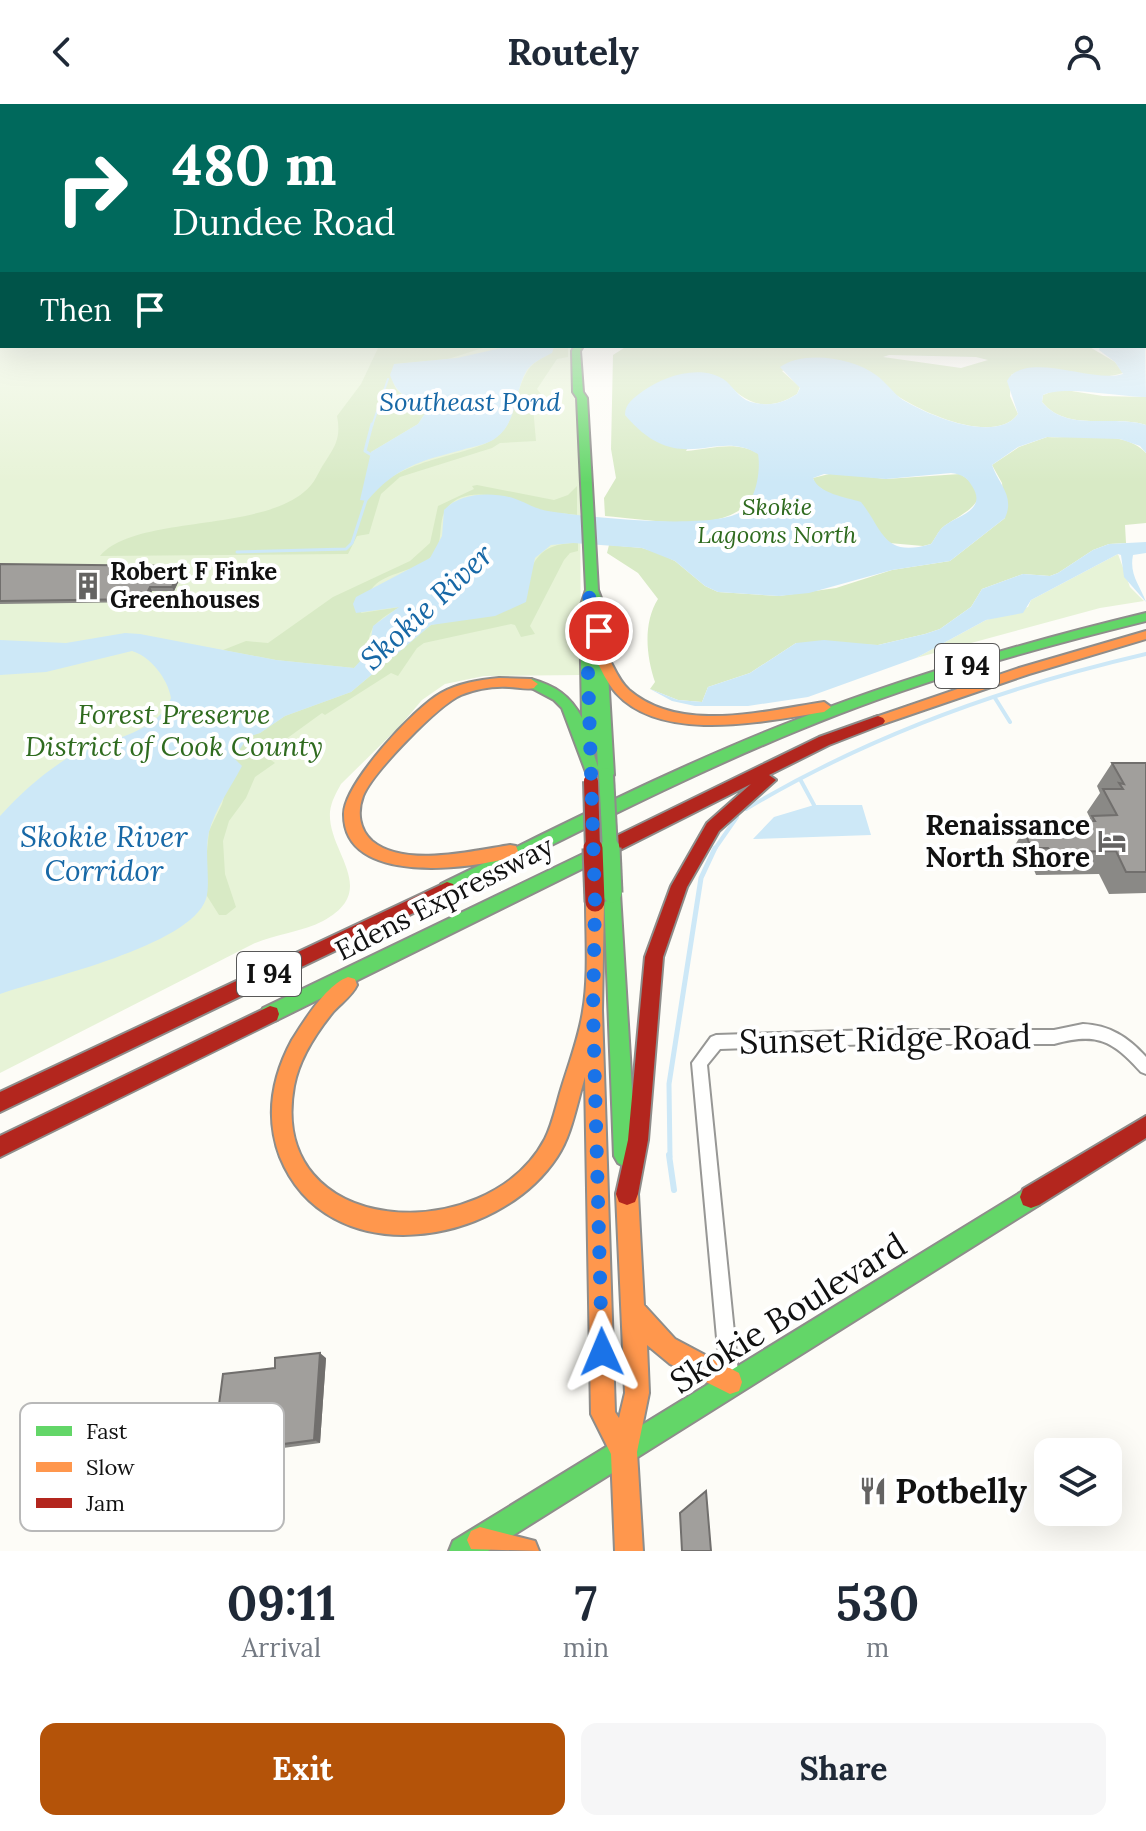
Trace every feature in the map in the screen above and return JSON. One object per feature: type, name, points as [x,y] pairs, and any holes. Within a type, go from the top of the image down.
[{"type":"main road","points":[[582,349],[585,352],[587,392],[582,398],[592,590],[598,606],[601,656],[593,1010],[603,1414],[624,1452]]},
{"type":"main road","points":[[592,590],[586,608],[596,775],[612,893],[637,1393],[624,1452],[629,1551]]},
{"type":"main road","name":"Edens Expressway","points":[[0,1102],[749,745],[857,703],[1011,651],[1146,617]]},
{"type":"main road","name":"Edens Expressway","points":[[0,1147],[824,741],[1046,662],[1146,635]]},
{"type":"main road","points":[[601,656],[627,695],[642,706],[673,718],[723,719],[857,703]]},
{"type":"main road","points":[[539,845],[472,858],[410,862],[382,855],[369,851],[351,826],[353,798],[377,766],[444,698],[489,683],[517,682],[539,687],[563,699],[580,724],[582,749],[596,775]]},
{"type":"main road","points":[[627,1194],[638,1140],[654,957],[679,886],[713,827],[746,795],[824,741]]},
{"type":"main road","points":[[382,959],[336,994],[306,1027],[284,1072],[279,1117],[291,1158],[315,1194],[350,1215],[397,1225],[455,1220],[509,1193],[551,1148],[572,1090],[593,1010]]},
{"type":"main road","name":"Skokie Boulevard","points":[[463,1551],[624,1452],[730,1382],[1146,1126]]},
{"type":"main road","points":[[632,1298],[646,1333],[664,1350],[730,1382]]},
{"type":"main road","points":[[480,1540],[525,1551]]},
{"type":"street","name":"Sunset Ridge Road","points":[[730,1382],[699,1063],[716,1042],[874,1037],[1054,1037],[1075,1030],[1095,1029],[1125,1043],[1146,1067]]},
{"type":"green space","name":"Forest Preserve District of Cook County","points":[[0,349],[573,349],[580,473],[581,675],[484,676],[445,684],[422,700],[341,784],[336,794],[331,805],[331,827],[350,883],[348,897],[340,909],[315,925],[253,944],[0,1073]]},
{"type":"green space","points":[[378,349],[481,349],[448,359],[395,364],[395,386],[404,396],[425,407],[426,412],[418,424],[371,452],[380,486],[411,467],[492,440],[507,425],[531,366],[552,349],[568,349],[568,357],[557,359],[537,389],[545,399],[533,407],[536,441],[500,443],[400,477],[381,494],[369,534],[357,536],[348,554],[100,556],[117,543],[140,534],[257,513],[283,505],[304,492],[314,482],[337,440],[337,416],[361,384]]},
{"type":"green space","points":[[623,349],[1092,349],[1115,362],[1123,373],[1096,376],[1040,368],[1011,375],[1010,396],[1018,414],[1008,423],[995,427],[963,424],[930,413],[896,395],[866,371],[839,361],[815,361],[782,371],[800,387],[797,394],[777,403],[750,401],[726,382],[686,451],[724,446],[751,450],[759,454],[758,483],[748,503],[730,515],[708,521],[654,521],[605,516],[604,498],[616,478],[611,449],[613,355]],"holes":[[[883,357],[976,357],[988,360],[961,368]]]},
{"type":"green space","points":[[1059,389],[1103,396],[1146,397],[1146,425],[1064,417],[1042,402],[1043,395]]},
{"type":"green space","points":[[1047,437],[1113,438],[1137,446],[1146,453],[1146,523],[1125,525],[1126,543],[1109,544],[1093,550],[1050,576],[1023,574],[982,589],[971,607],[940,629],[925,634],[878,645],[796,643],[750,673],[708,687],[702,702],[678,700],[650,689],[655,682],[648,650],[648,629],[658,599],[638,573],[607,553],[609,545],[659,553],[718,592],[779,596],[836,588],[892,570],[950,561],[1005,518],[1002,483],[992,465],[1019,447]]},
{"type":"green space","points":[[833,473],[886,479],[960,474],[972,483],[978,492],[977,499],[966,512],[942,528],[931,544],[889,543],[876,528],[815,484],[813,478]]},
{"type":"green space","points":[[477,485],[554,500],[568,495],[577,486],[577,515],[544,511],[489,495],[477,494],[456,500],[444,514],[440,540],[430,558],[386,578],[370,592],[361,613],[400,607],[375,625],[366,655],[354,668],[276,660],[223,650],[246,641],[268,643],[333,597],[410,561],[430,543],[438,506]]},
{"type":"green space","points":[[578,543],[578,551],[570,553],[564,560],[530,626],[535,634],[521,637],[515,625],[511,624],[424,643],[417,648],[398,676],[391,673],[325,715],[322,713],[264,755],[275,763],[255,777],[246,798],[229,821],[223,841],[225,874],[236,907],[226,915],[219,915],[207,896],[205,871],[209,831],[222,804],[237,750],[248,736],[260,733],[285,716],[351,692],[431,625],[455,620],[530,573],[537,558],[548,549]]},
{"type":"green space","points":[[1118,554],[1130,587],[1144,601],[1100,608],[916,658],[986,620],[1028,607],[1031,600]]},
{"type":"water","name":"Southeast Pond","points":[[499,349],[553,349],[552,353],[527,370],[509,423],[493,440],[410,467],[388,480],[367,501],[360,500],[371,452],[418,424],[426,412],[424,406],[396,387],[390,375],[394,364],[457,358]]},
{"type":"water","points":[[1145,349],[1146,397],[1064,391],[1043,395],[1042,402],[1052,411],[1077,420],[1146,425],[1146,453],[1140,446],[1120,439],[1047,437],[1018,447],[992,465],[1007,497],[1005,518],[950,561],[892,570],[809,593],[779,596],[718,592],[705,586],[675,561],[642,548],[573,543],[551,545],[535,558],[526,602],[495,616],[431,625],[351,692],[285,716],[260,733],[248,737],[234,758],[242,766],[209,832],[206,899],[194,916],[174,931],[114,958],[0,994],[0,816],[31,785],[57,765],[79,752],[139,730],[163,711],[171,698],[157,669],[132,651],[46,672],[0,675],[0,640],[66,643],[125,633],[140,634],[276,660],[354,668],[369,651],[373,626],[399,607],[356,613],[353,604],[356,597],[430,558],[442,536],[444,510],[459,500],[477,495],[496,495],[548,511],[648,521],[705,520],[742,511],[751,500],[756,484],[758,454],[742,447],[680,449],[663,445],[645,434],[625,415],[633,399],[672,376],[706,373],[726,381],[746,400],[772,404],[792,397],[800,388],[780,367],[802,359],[828,358],[866,369],[903,400],[929,413],[962,424],[995,427],[1008,423],[1018,414],[1007,381],[1016,372],[1044,367],[1095,375],[1123,374],[1115,362],[1099,350]],"holes":[[[951,473],[961,475],[976,494],[974,507],[943,527],[931,544],[915,547],[894,545],[861,502],[827,491],[813,478],[824,474],[886,479]]]},
{"type":"water","points":[[1146,542],[1146,553],[1133,555],[1132,562],[1146,602],[1124,577],[1121,555],[1118,554],[1031,600],[1023,613],[986,620],[916,658],[808,697],[748,706],[695,706],[672,701],[650,689],[678,700],[702,702],[708,687],[750,673],[796,643],[824,640],[878,645],[925,634],[940,629],[971,607],[982,589],[1023,574],[1050,576],[1109,544]]},
{"type":"water","points":[[814,805],[862,805],[871,835],[753,839],[774,817]]},
{"type":"building","name":"Robert F Finke Greenhouses","points":[[0,564],[182,566],[172,587],[150,587],[144,599],[0,601]]},
{"type":"building","points":[[1112,763],[1146,763],[1146,872],[1126,872],[1116,851],[1051,852],[1048,848],[1030,845],[1026,835],[1031,835],[1027,826],[1039,826],[1037,822],[1095,821],[1092,816],[1117,815],[1103,789],[1123,789],[1119,783],[1124,784]]},
{"type":"building","points":[[320,1353],[314,1440],[284,1444],[284,1403],[219,1403],[223,1374],[275,1368],[275,1358]]},
{"type":"building","points":[[706,1491],[711,1551],[682,1551],[680,1513]]},
{"type":"waterway","points":[[372,426],[388,379]]},
{"type":"waterway","points":[[370,454],[365,451],[372,424]]},
{"type":"waterway","points":[[237,552],[346,549],[352,543],[367,497]]},
{"type":"waterway","points":[[800,779],[841,758],[940,716],[1042,681],[1146,654]]},
{"type":"waterway","points":[[995,698],[1010,722]]},
{"type":"waterway","points":[[746,809],[800,779]]},
{"type":"waterway","points":[[800,779],[814,805]]},
{"type":"waterway","points":[[714,850],[737,817]]},
{"type":"waterway","points":[[670,1157],[669,1084],[701,878],[714,850]]},
{"type":"waterway","points":[[669,1155],[674,1190]]},
{"type":"traffic: fast","points":[[577,349],[592,590],[598,606],[606,775]]},
{"type":"traffic: fast","points":[[590,748],[586,608],[592,590]]},
{"type":"traffic: fast","points":[[447,889],[672,780],[796,725],[944,672],[1146,617]]},
{"type":"traffic: fast","points":[[531,684],[547,689],[568,705],[591,768]]},
{"type":"traffic: fast","points":[[606,775],[612,893]]},
{"type":"traffic: fast","points":[[270,1014],[608,848]]},
{"type":"traffic: fast","points":[[612,893],[625,1156]]},
{"type":"traffic: fast","points":[[463,1551],[1031,1197]]},
{"type":"traffic: slow","points":[[878,721],[1024,671],[1146,635]]},
{"type":"traffic: slow","points":[[601,656],[624,693],[644,707],[667,715],[720,720],[824,707]]},
{"type":"traffic: slow","points":[[510,851],[450,860],[400,861],[366,845],[358,836],[351,813],[356,793],[364,781],[415,723],[439,701],[477,685],[499,682],[531,684]]},
{"type":"traffic: slow","points":[[595,902],[593,1010],[603,1414],[624,1452]]},
{"type":"traffic: slow","points":[[348,985],[308,1030],[294,1056],[284,1083],[281,1111],[284,1139],[295,1167],[320,1198],[354,1215],[395,1223],[420,1224],[470,1213],[494,1203],[534,1171],[556,1138],[593,1010]]},
{"type":"traffic: slow","points":[[627,1194],[637,1393],[624,1452],[629,1551]]},
{"type":"traffic: slow","points":[[638,1314],[666,1347],[730,1382]]},
{"type":"traffic: slow","points":[[480,1540],[525,1551]]},
{"type":"traffic: jam","points":[[608,848],[824,741],[878,721]]},
{"type":"traffic: jam","points":[[627,1194],[638,1140],[654,957],[679,886],[713,827],[746,795],[768,780]]},
{"type":"traffic: jam","points":[[591,781],[595,902]]},
{"type":"traffic: jam","points":[[0,1102],[447,889]]},
{"type":"traffic: jam","points":[[0,1147],[270,1014]]},
{"type":"traffic: jam","points":[[1031,1197],[1146,1126]]},
{"type":"place","name":"Robert F Finke Greenhouses","points":[[88,586]]},
{"type":"place","name":"Renaissance North Shore","points":[[1112,841]]},
{"type":"place","name":"Potbelly","points":[[873,1491]]},
{"type":"route","points":[[599,631],[598,606],[592,590],[586,608],[595,902],[593,1010],[602,1352]]},
{"type":"park label","name":"Skokie Lagoons North","points":[[777,521]]},
{"type":"water label","name":"Skokie River","points":[[427,607]]},
{"type":"water label","name":"Skokie River Corridor","points":[[104,854]]}]
